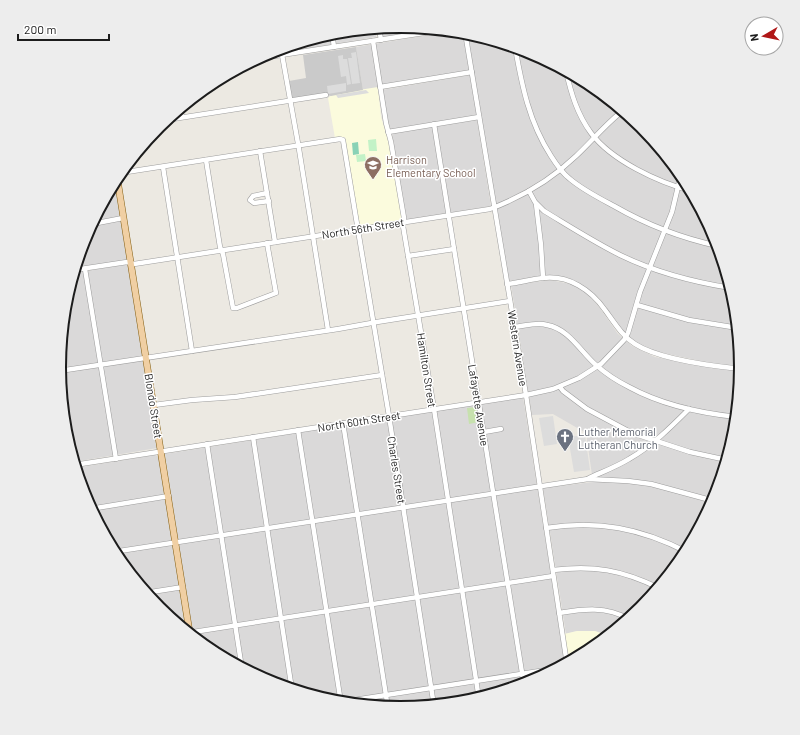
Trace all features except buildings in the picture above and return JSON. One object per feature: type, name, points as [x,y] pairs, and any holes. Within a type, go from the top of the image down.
[{"type":"main road","name":"Blondo Street","points":[[119,187],[162,451],[188,627]]},
{"type":"street","points":[[380,34],[381,40]]},
{"type":"street","points":[[328,330],[282,55],[419,34]]},
{"type":"street","points":[[333,39],[334,47]]},
{"type":"street","name":"Western Avenue","points":[[466,39],[526,395],[566,658]]},
{"type":"street","name":"Hamilton Street","points":[[373,41],[404,222],[408,256],[434,409],[478,693]]},
{"type":"street","points":[[516,54],[522,86],[531,118],[547,151],[560,169],[574,183],[632,216],[665,231],[711,244]]},
{"type":"street","points":[[380,86],[472,72]]},
{"type":"street","points":[[568,79],[575,104],[585,123],[595,137],[632,166],[654,178],[682,188]]},
{"type":"street","points":[[177,118],[326,95]]},
{"type":"street","name":"North 56th Street","points":[[80,269],[127,262],[134,264],[494,207],[529,191],[560,169],[577,155],[619,114]]},
{"type":"street","points":[[388,132],[479,117]]},
{"type":"street","name":"Lafayette Avenue","points":[[434,124],[523,679]]},
{"type":"street","name":"Charles Street","points":[[298,146],[342,140],[389,416],[433,700]]},
{"type":"street","points":[[129,172],[298,146]]},
{"type":"street","points":[[260,151],[275,242]]},
{"type":"street","points":[[206,160],[220,247],[233,308],[266,298],[276,293],[267,243]]},
{"type":"street","points":[[163,167],[192,351]]},
{"type":"street","points":[[626,337],[650,267],[665,231],[679,183]]},
{"type":"street","points":[[529,191],[544,219],[650,267],[687,279],[724,287]]},
{"type":"street","points":[[267,194],[252,196],[250,200],[254,203],[269,201]]},
{"type":"street","points":[[535,202],[544,211],[543,278]]},
{"type":"street","points":[[99,223],[124,218]]},
{"type":"street","points":[[408,256],[454,249]]},
{"type":"street","points":[[84,269],[116,458]]},
{"type":"street","points":[[507,284],[543,278],[564,280],[575,283],[600,302],[620,332],[641,348],[663,355],[708,365],[734,368]]},
{"type":"street","points":[[66,370],[510,301]]},
{"type":"street","points":[[637,305],[689,320],[732,327]]},
{"type":"street","points":[[514,327],[540,324],[558,328],[568,335],[597,366],[621,382],[644,394],[688,409],[731,416]]},
{"type":"street","name":"North 60th Street","points":[[80,464],[545,392],[579,378],[597,366],[612,353],[626,337]]},
{"type":"street","points":[[154,405],[192,400],[235,397],[382,375]]},
{"type":"street","points":[[560,387],[578,403],[596,415],[632,433],[704,456],[722,459]]},
{"type":"street","points":[[588,479],[628,460],[655,441],[688,409]]},
{"type":"street","points":[[344,423],[387,701]]},
{"type":"street","points":[[484,432],[501,429]]},
{"type":"street","points":[[298,430],[338,696]]},
{"type":"street","points":[[252,437],[291,684]]},
{"type":"street","points":[[207,444],[241,662]]},
{"type":"street","points":[[601,472],[603,479]]},
{"type":"street","points":[[121,551],[588,479],[651,484],[707,499]]},
{"type":"street","points":[[97,508],[169,496]]},
{"type":"street","points":[[546,528],[578,524],[614,526],[656,537],[681,549]]},
{"type":"street","points":[[553,570],[583,568],[606,569],[637,578],[653,585]]},
{"type":"street","points":[[195,632],[553,576]]},
{"type":"street","points":[[152,592],[183,587]]},
{"type":"street","points":[[559,613],[596,609],[616,613],[624,617]]},
{"type":"street","points":[[358,699],[542,671]]},
{"type":"shaded area","points":[[406,33],[383,37],[383,34]]},
{"type":"shaded area","points":[[376,34],[376,37],[292,51],[335,39]]},
{"type":"shaded area","points":[[430,35],[464,39],[471,71],[363,90],[356,47]]},
{"type":"shaded area","points":[[468,40],[487,44],[528,58],[548,67],[586,89],[621,116],[637,131],[665,164],[690,200],[709,239],[717,260],[732,324],[734,366],[705,362],[654,351],[637,343],[622,331],[599,298],[581,284],[566,277],[547,276],[509,281]]},
{"type":"shaded area","points":[[356,47],[363,90],[331,96],[322,94],[292,98],[289,81],[306,78],[303,55]]},
{"type":"shaded area","points":[[356,52],[360,83],[352,84],[348,58],[352,58],[351,53]]},
{"type":"shaded area","points":[[343,55],[343,59],[347,59],[351,84],[347,85],[346,76],[341,77],[338,56]]},
{"type":"shaded area","points":[[470,75],[477,115],[389,130],[382,90]]},
{"type":"shaded area","points":[[346,83],[346,91],[328,94],[327,86]]},
{"type":"shaded area","name":"Harrison Elementary School","points":[[378,87],[381,117],[388,140],[402,220],[359,227],[345,137],[335,138],[328,98],[333,94]]},
{"type":"shaded area","points":[[366,90],[369,93],[338,98],[336,95]]},
{"type":"shaded area","points":[[477,120],[491,206],[405,220],[392,133]]},
{"type":"shaded area","points":[[117,190],[128,260],[81,267],[91,239],[110,200]]},
{"type":"shaded area","points":[[128,264],[157,448],[79,461],[68,411],[66,389],[66,346],[72,302],[80,272]]},
{"type":"shaded area","points":[[550,280],[571,284],[586,291],[618,334],[632,346],[655,357],[713,368],[734,370],[732,411],[728,433],[717,475],[700,515],[690,535],[665,571],[637,604],[603,634],[595,631],[577,631],[566,634],[543,488],[593,482],[586,433],[553,414],[532,415],[511,285]]},
{"type":"shaded area","points":[[523,397],[564,659],[528,677],[487,691],[444,699],[400,702],[356,699],[313,691],[272,677],[252,668],[214,646],[192,630],[165,454]]},
{"type":"shaded area","points":[[553,416],[557,444],[544,446],[539,418]]},
{"type":"shaded area","points":[[585,435],[590,470],[574,472],[568,437]]},
{"type":"shaded area","points":[[155,455],[158,456],[160,460],[186,624],[163,604],[149,588],[135,571],[110,535],[91,496],[81,467]]},
{"type":"shaded area","points":[[577,631],[595,631],[603,634],[567,657],[564,634]]},
{"type":"green space","points":[[376,139],[377,151],[369,151],[368,140]]},
{"type":"green space","points":[[358,142],[359,154],[353,155],[352,143]]},
{"type":"green space","points":[[365,154],[366,161],[357,162],[356,155]]},
{"type":"green space","points":[[476,407],[479,422],[469,424],[467,408]]},
{"type":"place","name":"Harrison Elementary School","points":[[373,180]]},
{"type":"place","name":"Luther Memorial Lutheran Church","points":[[565,452]]}]
